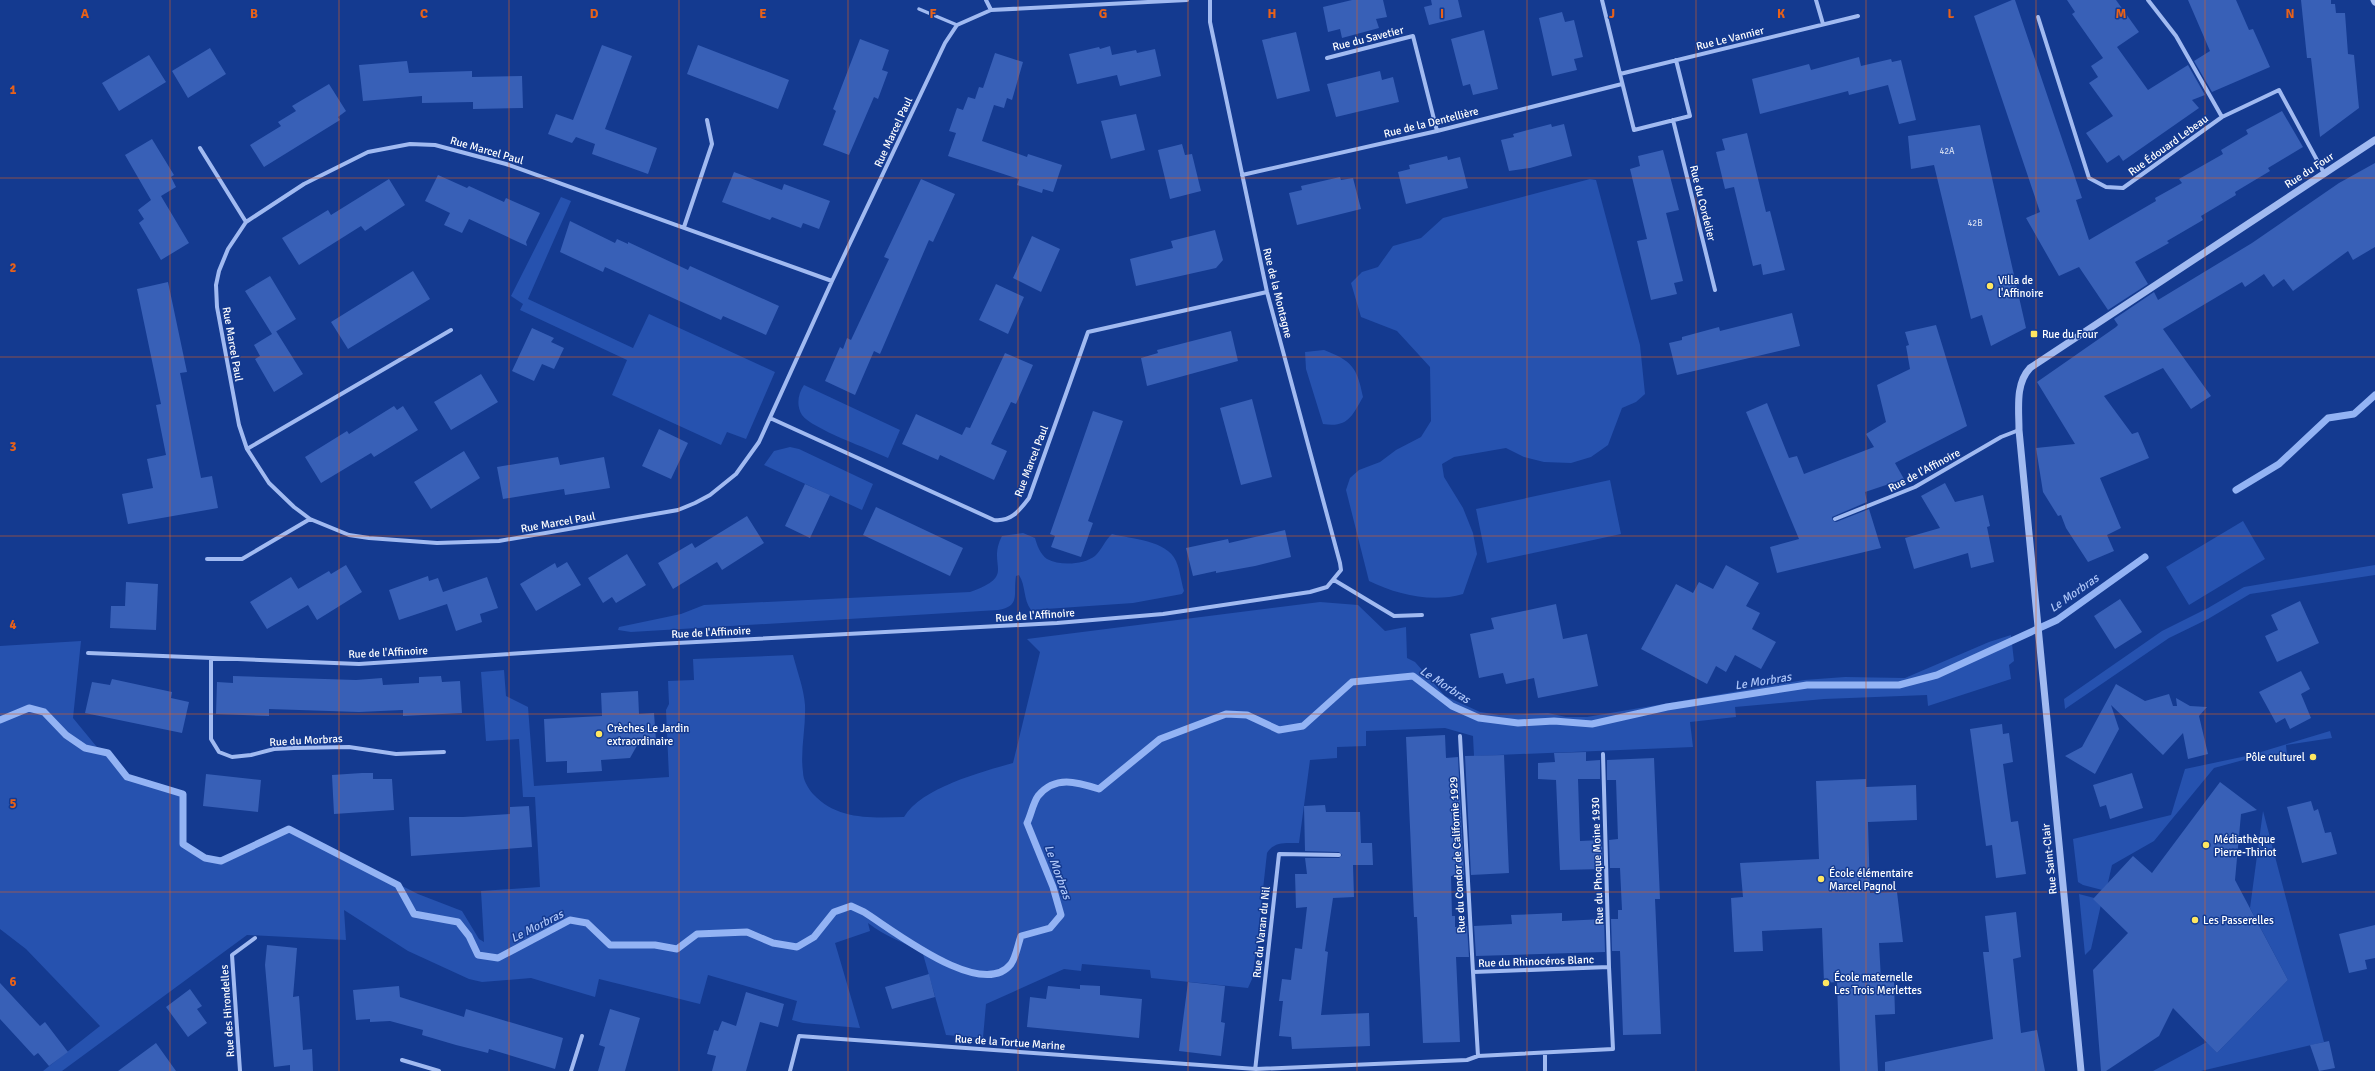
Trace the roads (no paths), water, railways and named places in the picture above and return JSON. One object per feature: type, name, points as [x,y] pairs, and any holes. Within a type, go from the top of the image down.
[{"type":"street","points":[[986,0],[990,10]]},
{"type":"street","points":[[919,9],[957,25],[990,10],[1187,0]]},
{"type":"street","name":"Rue de la Montagne","points":[[1210,0],[1210,22],[1267,292],[1340,563],[1340,570],[1333,582]]},
{"type":"street","points":[[1602,0],[1634,130],[1690,116],[1676,60]]},
{"type":"street","points":[[1816,0],[1823,24]]},
{"type":"street","points":[[2148,0],[2176,36],[2222,117]]},
{"type":"street","name":"Rue Le Vannier","points":[[1620,74],[1858,16]]},
{"type":"street","name":"Rue Édouard Lebeau","points":[[2038,17],[2089,178],[2106,187],[2123,188],[2222,117],[2279,90],[2324,173]]},
{"type":"street","name":"Rue Marcel Paul","points":[[832,282],[684,227],[499,162],[435,145],[410,144],[368,152],[304,184],[246,222],[228,249],[219,271],[216,295],[232,395],[239,425],[247,449],[258,469],[279,494],[310,519],[349,535],[369,538],[460,542],[499,541],[678,510],[710,495],[736,474],[759,442],[832,282],[945,43],[957,25]]},
{"type":"street","name":"Rue du Savetier","points":[[1327,58],[1413,36],[1437,131]]},
{"type":"street","name":"Rue de la Dentellière","points":[[1242,175],[1437,131],[1622,84]]},
{"type":"street","points":[[684,227],[712,144],[707,120]]},
{"type":"street","name":"Rue du Cordelier","points":[[1673,120],[1715,290]]},
{"type":"street","name":"Rue du Four","points":[[2037,608],[2019,430],[2020,383],[2023,376],[2030,368],[2375,140]]},
{"type":"street","points":[[200,148],[246,222]]},
{"type":"street","name":"Rue Marcel Paul","points":[[770,418],[994,520],[1007,519],[1015,515],[1028,498],[1088,332],[1267,292]]},
{"type":"street","points":[[247,449],[451,330]]},
{"type":"street","name":"Rue de l'Affinoire","points":[[1835,519],[1915,487],[2000,437],[2019,430]]},
{"type":"street","points":[[206,559],[242,559],[310,519]]},
{"type":"street","points":[[1333,582],[1394,616],[1422,615]]},
{"type":"street","name":"Rue de l'Affinoire","points":[[88,653],[359,664],[658,644],[1057,623],[1163,614],[1293,595],[1317,591],[1333,582]]},
{"type":"street","name":"Rue Saint-Clair","points":[[2037,608],[2081,1071]]},
{"type":"street","name":"Rue du Morbras","points":[[210,658],[211,739],[218,752],[232,757],[251,755],[274,749],[349,747],[396,754],[444,752]]},
{"type":"street","name":"Rue du Condor de Californie 1929","points":[[1460,736],[1473,972]]},
{"type":"street","name":"Rue du Phoque Moine 1930","points":[[1603,754],[1609,967]]},
{"type":"street","name":"Rue du Varan du Nil","points":[[1256,1070],[1279,854],[1339,855]]},
{"type":"street","name":"Rue des Hirondelles","points":[[240,1071],[232,955],[255,938]]},
{"type":"street","name":"Rue du Rhinocéros Blanc","points":[[1256,1070],[1467,1060],[1478,1056],[1613,1049],[1609,967],[1473,972],[1478,1056]]},
{"type":"street","points":[[571,1071],[582,1036]]},
{"type":"street","name":"Rue de la Tortue Marine","points":[[790,1071],[799,1036],[1256,1070]]},
{"type":"street","points":[[1545,1053],[1546,1071]]},
{"type":"street","points":[[402,1060],[439,1071]]},
{"type":"waterway","name":"Le Morbras","points":[[2236,490],[2279,464],[2328,418],[2354,414],[2375,395]]},
{"type":"waterway","name":"Le Morbras","points":[[0,720],[29,708],[44,712],[66,735],[85,748],[108,753],[127,777],[183,794],[183,844],[205,858],[221,861],[289,829],[398,885],[414,914],[458,922],[469,936],[478,955],[498,958],[570,920],[587,923],[610,945],[655,945],[677,949],[697,934],[747,932],[773,943],[797,947],[814,937],[834,912],[851,906],[864,912],[938,959],[959,969],[980,974],[998,973],[1013,961],[1021,936],[1050,928],[1061,915],[1053,887],[1027,823],[1038,796],[1052,785],[1067,782],[1083,784],[1099,789],[1160,739],[1226,714],[1247,715],[1279,730],[1303,726],[1352,682],[1413,676],[1452,706],[1479,718],[1518,723],[1554,721],[1592,724],[1667,707],[1807,685],[1899,685],[1937,675],[2057,620],[2145,557]]},
{"type":"place","name":"Villa de l'Affinoire","points":[[1990,286]]},
{"type":"place","name":"Rue du Four","points":[[2034,334]]},
{"type":"place","name":"Crèches Le Jardin extraordinaire","points":[[599,734]]},
{"type":"place","name":"Pôle culturel","points":[[2313,757]]},
{"type":"place","name":"Médiathèque Pierre-Thiriot","points":[[2206,845]]},
{"type":"place","name":"École élémentaire Marcel Pagnol","points":[[1821,879]]},
{"type":"place","name":"Les Passerelles","points":[[2195,920]]},
{"type":"place","name":"École maternelle Les Trois Merlettes","points":[[1826,983]]}]
